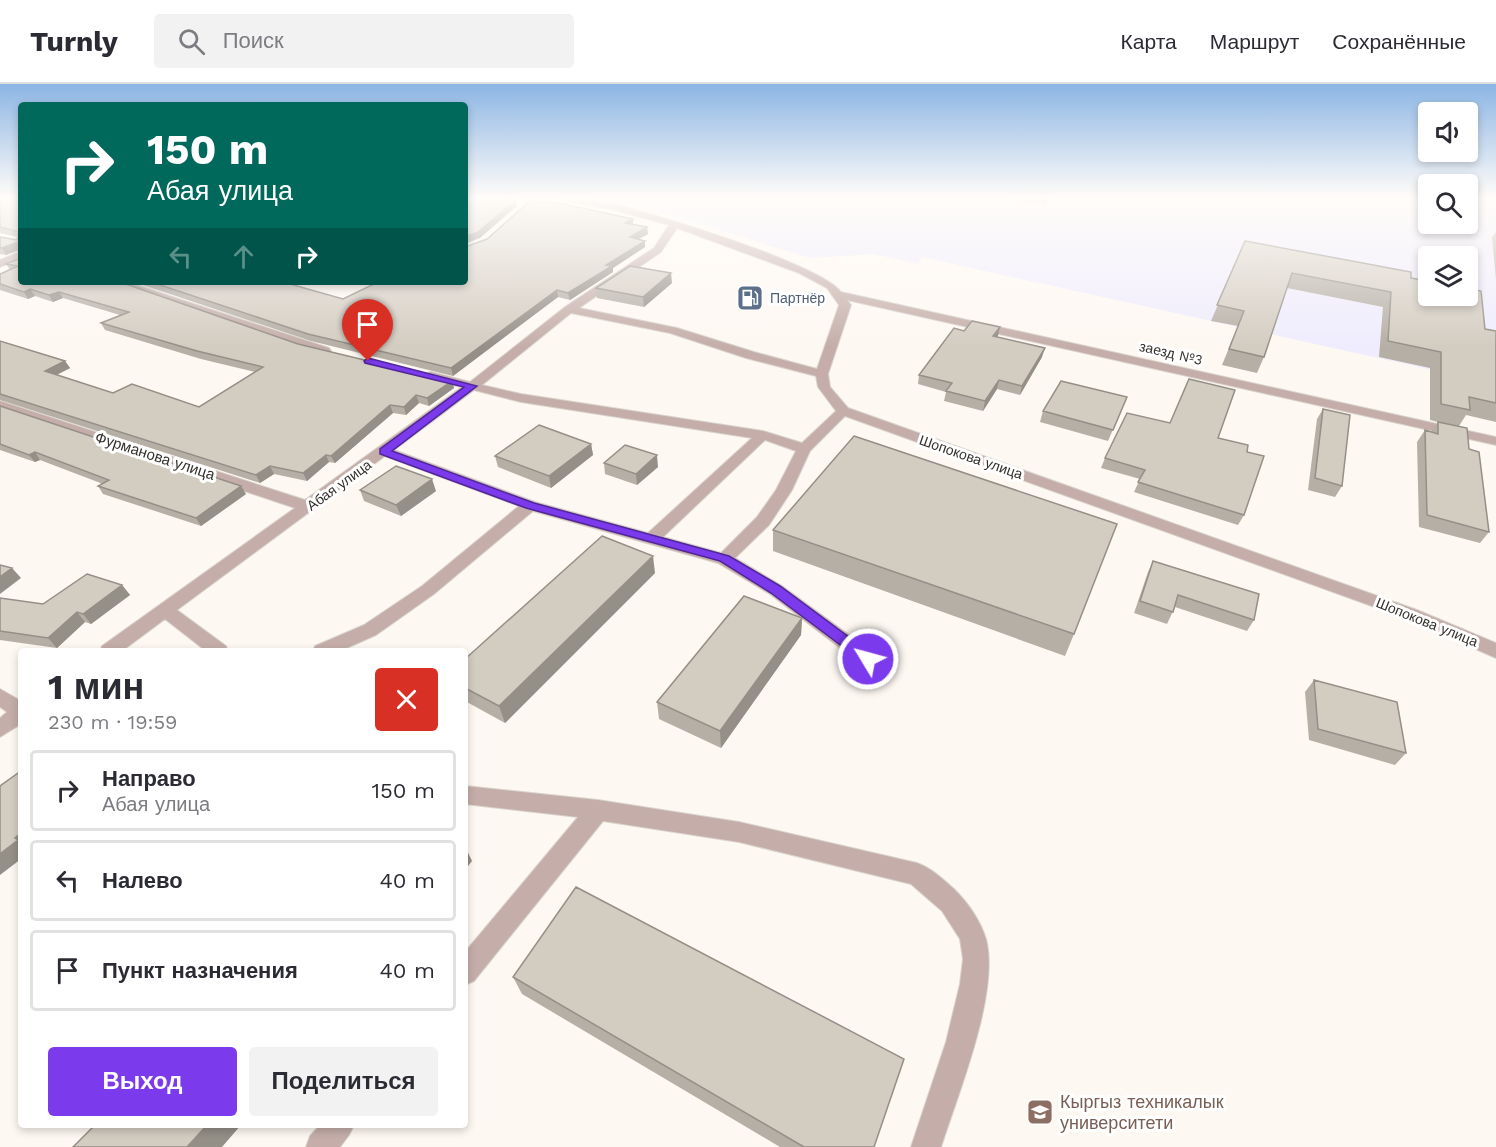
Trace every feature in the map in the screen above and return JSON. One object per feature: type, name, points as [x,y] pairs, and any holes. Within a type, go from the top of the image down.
[{"type":"street","name":"Абая улица","points":[[113,648],[384,452],[569,309],[660,248]]},
{"type":"street","points":[[724,558],[763,521],[784,490],[804,448],[843,411],[824,387],[822,374],[845,305],[840,295],[831,286],[802,271],[739,248]]},
{"type":"street","points":[[0,264],[18,255]]},
{"type":"street","points":[[126,285],[306,346],[339,354]]},
{"type":"street","name":"заезд №3","points":[[840,295],[1496,441]]},
{"type":"street","points":[[569,309],[673,330],[750,355],[822,374]]},
{"type":"street","points":[[417,373],[521,399],[763,435],[804,448]]},
{"type":"street","name":"Фурманова улица","points":[[0,405],[309,507]]},
{"type":"street","name":"Шопокова улица","points":[[843,411],[1411,614],[1496,651]]},
{"type":"street","points":[[651,539],[763,435]]},
{"type":"street","points":[[384,452],[530,505],[724,558],[776,590],[868,659]]},
{"type":"street","points":[[329,648],[370,630],[418,597],[530,505]]},
{"type":"street","points":[[166,611],[215,648]]},
{"type":"street","points":[[0,697],[18,710]]},
{"type":"street","points":[[0,729],[18,714]]},
{"type":"street","points":[[468,795],[597,810],[739,832],[917,874],[940,891],[958,913],[973,939],[975,969],[966,1024],[926,1147]]},
{"type":"street","points":[[468,968],[597,810]]},
{"type":"street","points":[[321,1147],[337,1128]]},
{"type":"shaded area","points":[[776,248],[1418,248],[1418,306],[1478,306],[1478,248],[1496,248],[1496,384],[922,257],[918,264],[874,254],[810,258]]},
{"type":"building","points":[[468,248],[634,248],[606,265],[612,266],[568,293],[557,290],[451,368],[308,334],[160,285],[294,285],[343,299],[372,285],[468,285]]},
{"type":"building","points":[[1242,248],[1280,248],[1411,272],[1411,278],[1418,279],[1418,306],[1478,306],[1478,290],[1481,291],[1485,329],[1496,331],[1496,403],[1469,397],[1470,410],[1441,404],[1441,352],[1388,341],[1391,292],[1292,273],[1264,357],[1229,349],[1244,311],[1217,305]]},
{"type":"building","points":[[18,259],[18,266],[6,264]]},
{"type":"building","points":[[18,266],[18,285],[129,285],[298,344],[452,381],[427,398],[416,395],[404,407],[390,405],[331,456],[326,455],[303,473],[270,466],[256,475],[0,394],[0,341],[65,361],[45,371],[113,393],[132,384],[199,407],[263,367],[197,351],[101,323],[129,312],[59,292],[49,295],[30,289],[24,292],[0,284],[0,274]]},
{"type":"building","points":[[630,266],[671,273],[643,297],[596,288]]},
{"type":"building","points":[[972,321],[1000,327],[993,336],[1045,348],[1022,386],[999,380],[985,401],[946,391],[952,383],[919,375],[954,328],[964,331]]},
{"type":"building","points":[[1189,379],[1235,390],[1218,438],[1248,445],[1247,452],[1264,456],[1244,515],[1138,482],[1145,470],[1105,458],[1127,413],[1170,423]]},
{"type":"building","points":[[1061,381],[1127,397],[1113,430],[1043,411]]},
{"type":"building","points":[[0,406],[241,486],[196,518],[98,486],[109,480],[35,452],[29,455],[0,444]]},
{"type":"building","points":[[1323,409],[1350,415],[1342,486],[1315,478]]},
{"type":"building","points":[[1438,422],[1467,428],[1469,449],[1479,452],[1489,532],[1427,515],[1425,430],[1438,434]]},
{"type":"building","points":[[539,425],[591,444],[549,476],[495,456]]},
{"type":"building","points":[[854,436],[1117,524],[1074,634],[773,530]]},
{"type":"building","points":[[625,445],[657,455],[636,474],[604,463]]},
{"type":"building","points":[[396,466],[432,479],[396,505],[360,490]]},
{"type":"building","points":[[602,536],[653,556],[499,706],[468,690],[468,656]]},
{"type":"building","points":[[1153,561],[1259,594],[1254,620],[1178,595],[1173,612],[1140,601]]},
{"type":"building","points":[[0,565],[12,568],[0,577]]},
{"type":"building","points":[[87,574],[122,585],[83,614],[77,612],[48,638],[0,631],[0,598],[43,604]]},
{"type":"building","points":[[744,596],[802,618],[720,731],[657,702]]},
{"type":"building","points":[[1314,680],[1397,702],[1406,753],[1318,729]]},
{"type":"building","points":[[18,773],[18,836],[15,838],[18,840],[0,854],[0,786]]},
{"type":"building","points":[[576,887],[904,1059],[874,1147],[804,1147],[513,977]]},
{"type":"building","points":[[92,1128],[204,1128],[187,1147],[73,1147]]},
{"type":"place","name":"Партнёр","points":[[750,298]]},
{"type":"place","name":"Кыргыз техникалык университети","points":[[1040,1112]]},
{"type":"route","points":[[368,361],[472,386],[384,452],[530,505],[724,558],[776,590],[868,659]]}]
